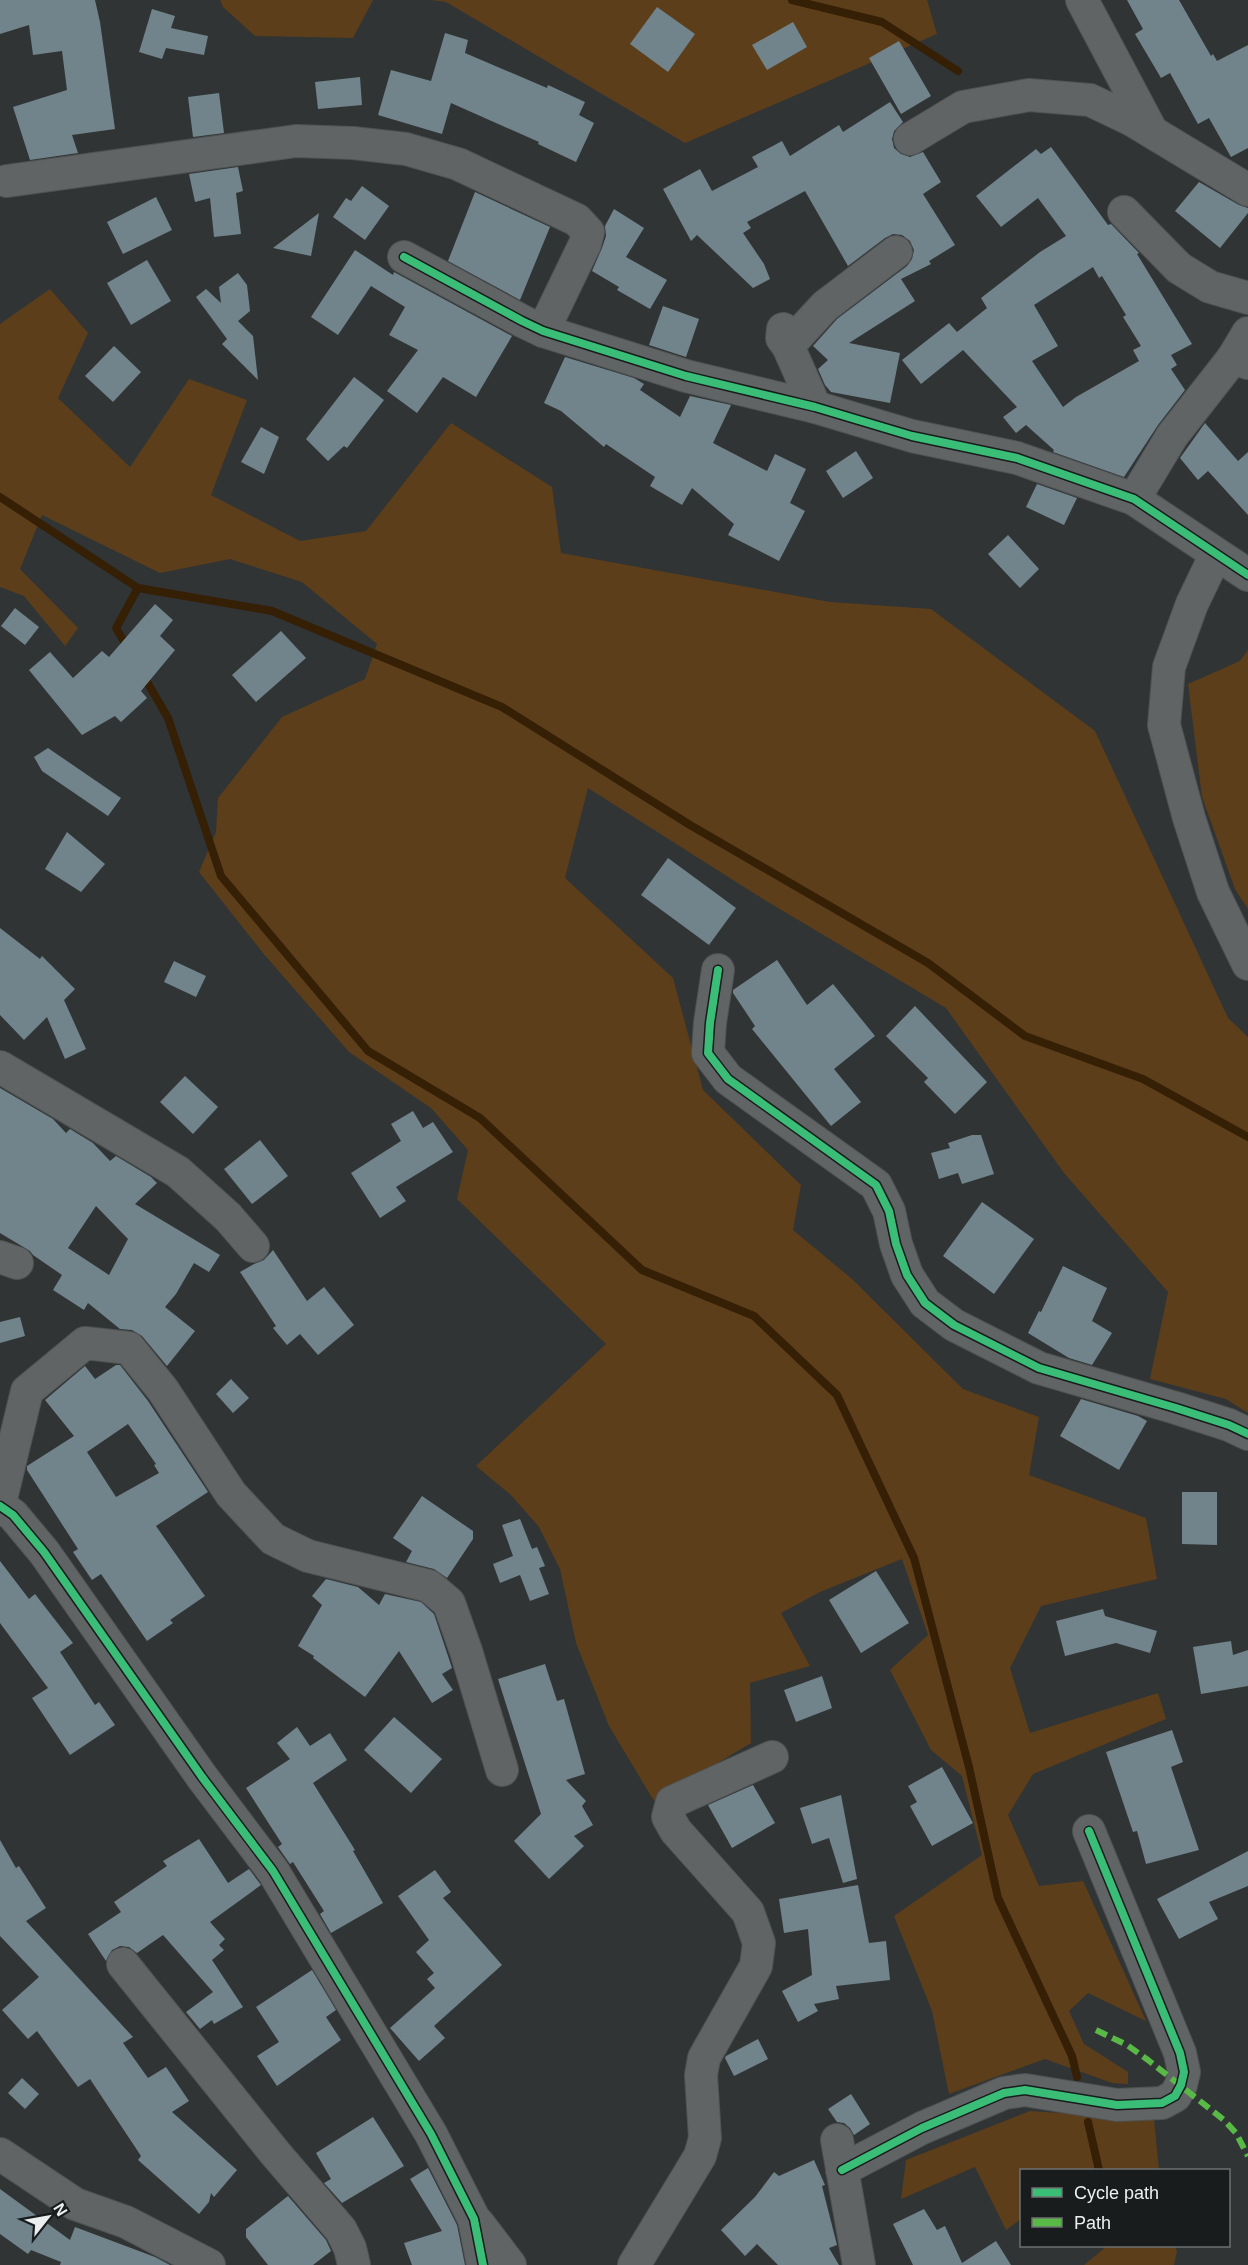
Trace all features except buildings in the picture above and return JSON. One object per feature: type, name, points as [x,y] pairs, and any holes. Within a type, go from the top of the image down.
[{"type":"street","points":[[1082,0],[1152,132]]},
{"type":"street","points":[[910,139],[963,107],[1029,95],[1090,100],[1132,120],[1248,190]]},
{"type":"street","points":[[8,181],[296,141],[352,143],[406,150],[458,164],[577,220],[588,232],[585,244],[543,331]]},
{"type":"street","points":[[1124,212],[1179,268],[1210,286],[1248,298]]},
{"type":"street","points":[[788,346],[825,306],[896,252]]},
{"type":"street","points":[[404,257],[543,331],[686,376],[815,407],[912,436],[1017,458],[1134,499],[1248,575]]},
{"type":"street","points":[[807,297],[783,327],[782,338],[788,346],[815,407]]},
{"type":"street","points":[[1134,499],[1172,436],[1243,352]]},
{"type":"street","points":[[1216,554],[1192,604],[1169,666],[1164,725],[1189,818],[1213,892],[1248,964]]},
{"type":"street","points":[[718,970],[708,1053],[728,1079],[876,1185],[888,1211],[907,1275],[925,1303],[954,1325],[1039,1368],[1229,1425],[1248,1434]]},
{"type":"street","points":[[0,1067],[178,1172],[228,1217],[253,1246]]},
{"type":"street","points":[[502,1770],[449,1603],[429,1586],[308,1556],[273,1539],[231,1494],[163,1389],[129,1348],[85,1343],[27,1391],[3,1512],[44,1552],[202,1777],[273,1871],[430,2134],[474,2219],[510,2265]]},
{"type":"street","points":[[634,2265],[700,2156],[705,2138],[701,2075],[704,2058],[756,1966],[759,1943],[748,1912],[676,1831],[668,1817],[672,1802],[772,1757]]},
{"type":"street","points":[[859,2265],[839,2155],[922,2128],[1004,2092],[1025,2090],[1117,2105],[1139,2105],[1169,2101],[1179,2091],[1184,2072],[1180,2053],[1089,1831]]},
{"type":"street","points":[[123,1964],[274,2153],[341,2230],[350,2248],[354,2265]]},
{"type":"street","points":[[0,2154],[75,2204],[126,2222],[209,2265]]},
{"type":"street","points":[[474,2219],[483,2265]]},
{"type":"shaded area","points":[[220,0],[373,0],[353,38],[255,36],[223,7]]},
{"type":"shaded area","points":[[431,0],[927,0],[937,34],[685,143],[446,2]]},
{"type":"shaded area","points":[[50,289],[88,333],[58,398],[130,467],[189,379],[247,400],[211,495],[300,541],[366,531],[451,423],[552,487],[561,553],[830,602],[931,609],[1095,731],[1228,1018],[1248,1037],[1248,1413],[1226,1399],[1150,1379],[1168,1292],[1064,1173],[946,1008],[763,899],[588,788],[565,878],[673,978],[703,1090],[801,1185],[793,1230],[852,1279],[963,1389],[1039,1417],[1029,1475],[1146,1518],[1157,1579],[1041,1606],[1010,1668],[1030,1733],[1158,1693],[1166,1719],[1033,1774],[1008,1815],[1039,1886],[1083,1881],[1146,2021],[1088,1993],[1069,2011],[1084,2044],[1128,2072],[1128,2084],[1112,2083],[1045,2059],[949,2094],[932,2011],[894,1916],[982,1855],[962,1776],[931,1750],[890,1670],[928,1635],[902,1559],[820,1592],[781,1613],[810,1666],[750,1683],[751,1743],[654,1801],[609,1726],[576,1643],[560,1569],[539,1527],[511,1495],[476,1466],[606,1344],[457,1199],[468,1150],[431,1108],[349,1052],[263,953],[199,872],[216,832],[218,798],[282,717],[365,679],[377,644],[302,582],[230,559],[160,573],[42,515],[20,569],[78,628],[65,646],[24,596],[0,587],[0,324]]},
{"type":"shaded area","points":[[1248,650],[1248,909],[1235,889],[1202,797],[1188,684],[1240,661]]},
{"type":"shaded area","points":[[1030,2111],[1154,2119],[1159,2169],[1020,2169],[1020,2220],[1006,2230],[975,2167],[901,2199],[906,2160]]},
{"type":"shaded area","points":[[1106,2247],[1175,2247],[1177,2251],[1174,2265],[1084,2265]]},
{"type":"waterway","points":[[792,0],[882,22],[958,71]]},
{"type":"waterway","points":[[0,497],[138,588],[272,611],[502,707],[690,825],[928,963],[1025,1036],[1143,1079],[1248,1137]]},
{"type":"waterway","points":[[129,650],[116,628],[138,588]]},
{"type":"waterway","points":[[143,675],[168,718],[221,876],[368,1051],[480,1118],[642,1270],[754,1316],[837,1395],[914,1558],[969,1767],[998,1898],[1072,2056],[1077,2077]]},
{"type":"waterway","points":[[1088,2122],[1099,2169]]},
{"type":"marked path","points":[[1096,2030],[1127,2045],[1224,2120],[1236,2133],[1248,2156]]},
{"type":"cycle path","points":[[404,257],[543,331],[686,376],[815,407],[912,436],[1017,458],[1134,499],[1248,575]]},
{"type":"cycle path","points":[[718,970],[708,1053],[728,1079],[876,1185],[889,1211],[896,1244],[907,1275],[925,1303],[954,1325],[1039,1368],[1176,1408],[1229,1425],[1248,1434]]},
{"type":"cycle path","points":[[0,1506],[13,1515],[44,1552],[202,1777],[273,1871],[431,2134],[474,2219],[483,2265]]},
{"type":"cycle path","points":[[842,2170],[922,2128],[1004,2093],[1025,2090],[1117,2105],[1162,2103],[1175,2096],[1184,2072],[1180,2053],[1089,1831]]}]
